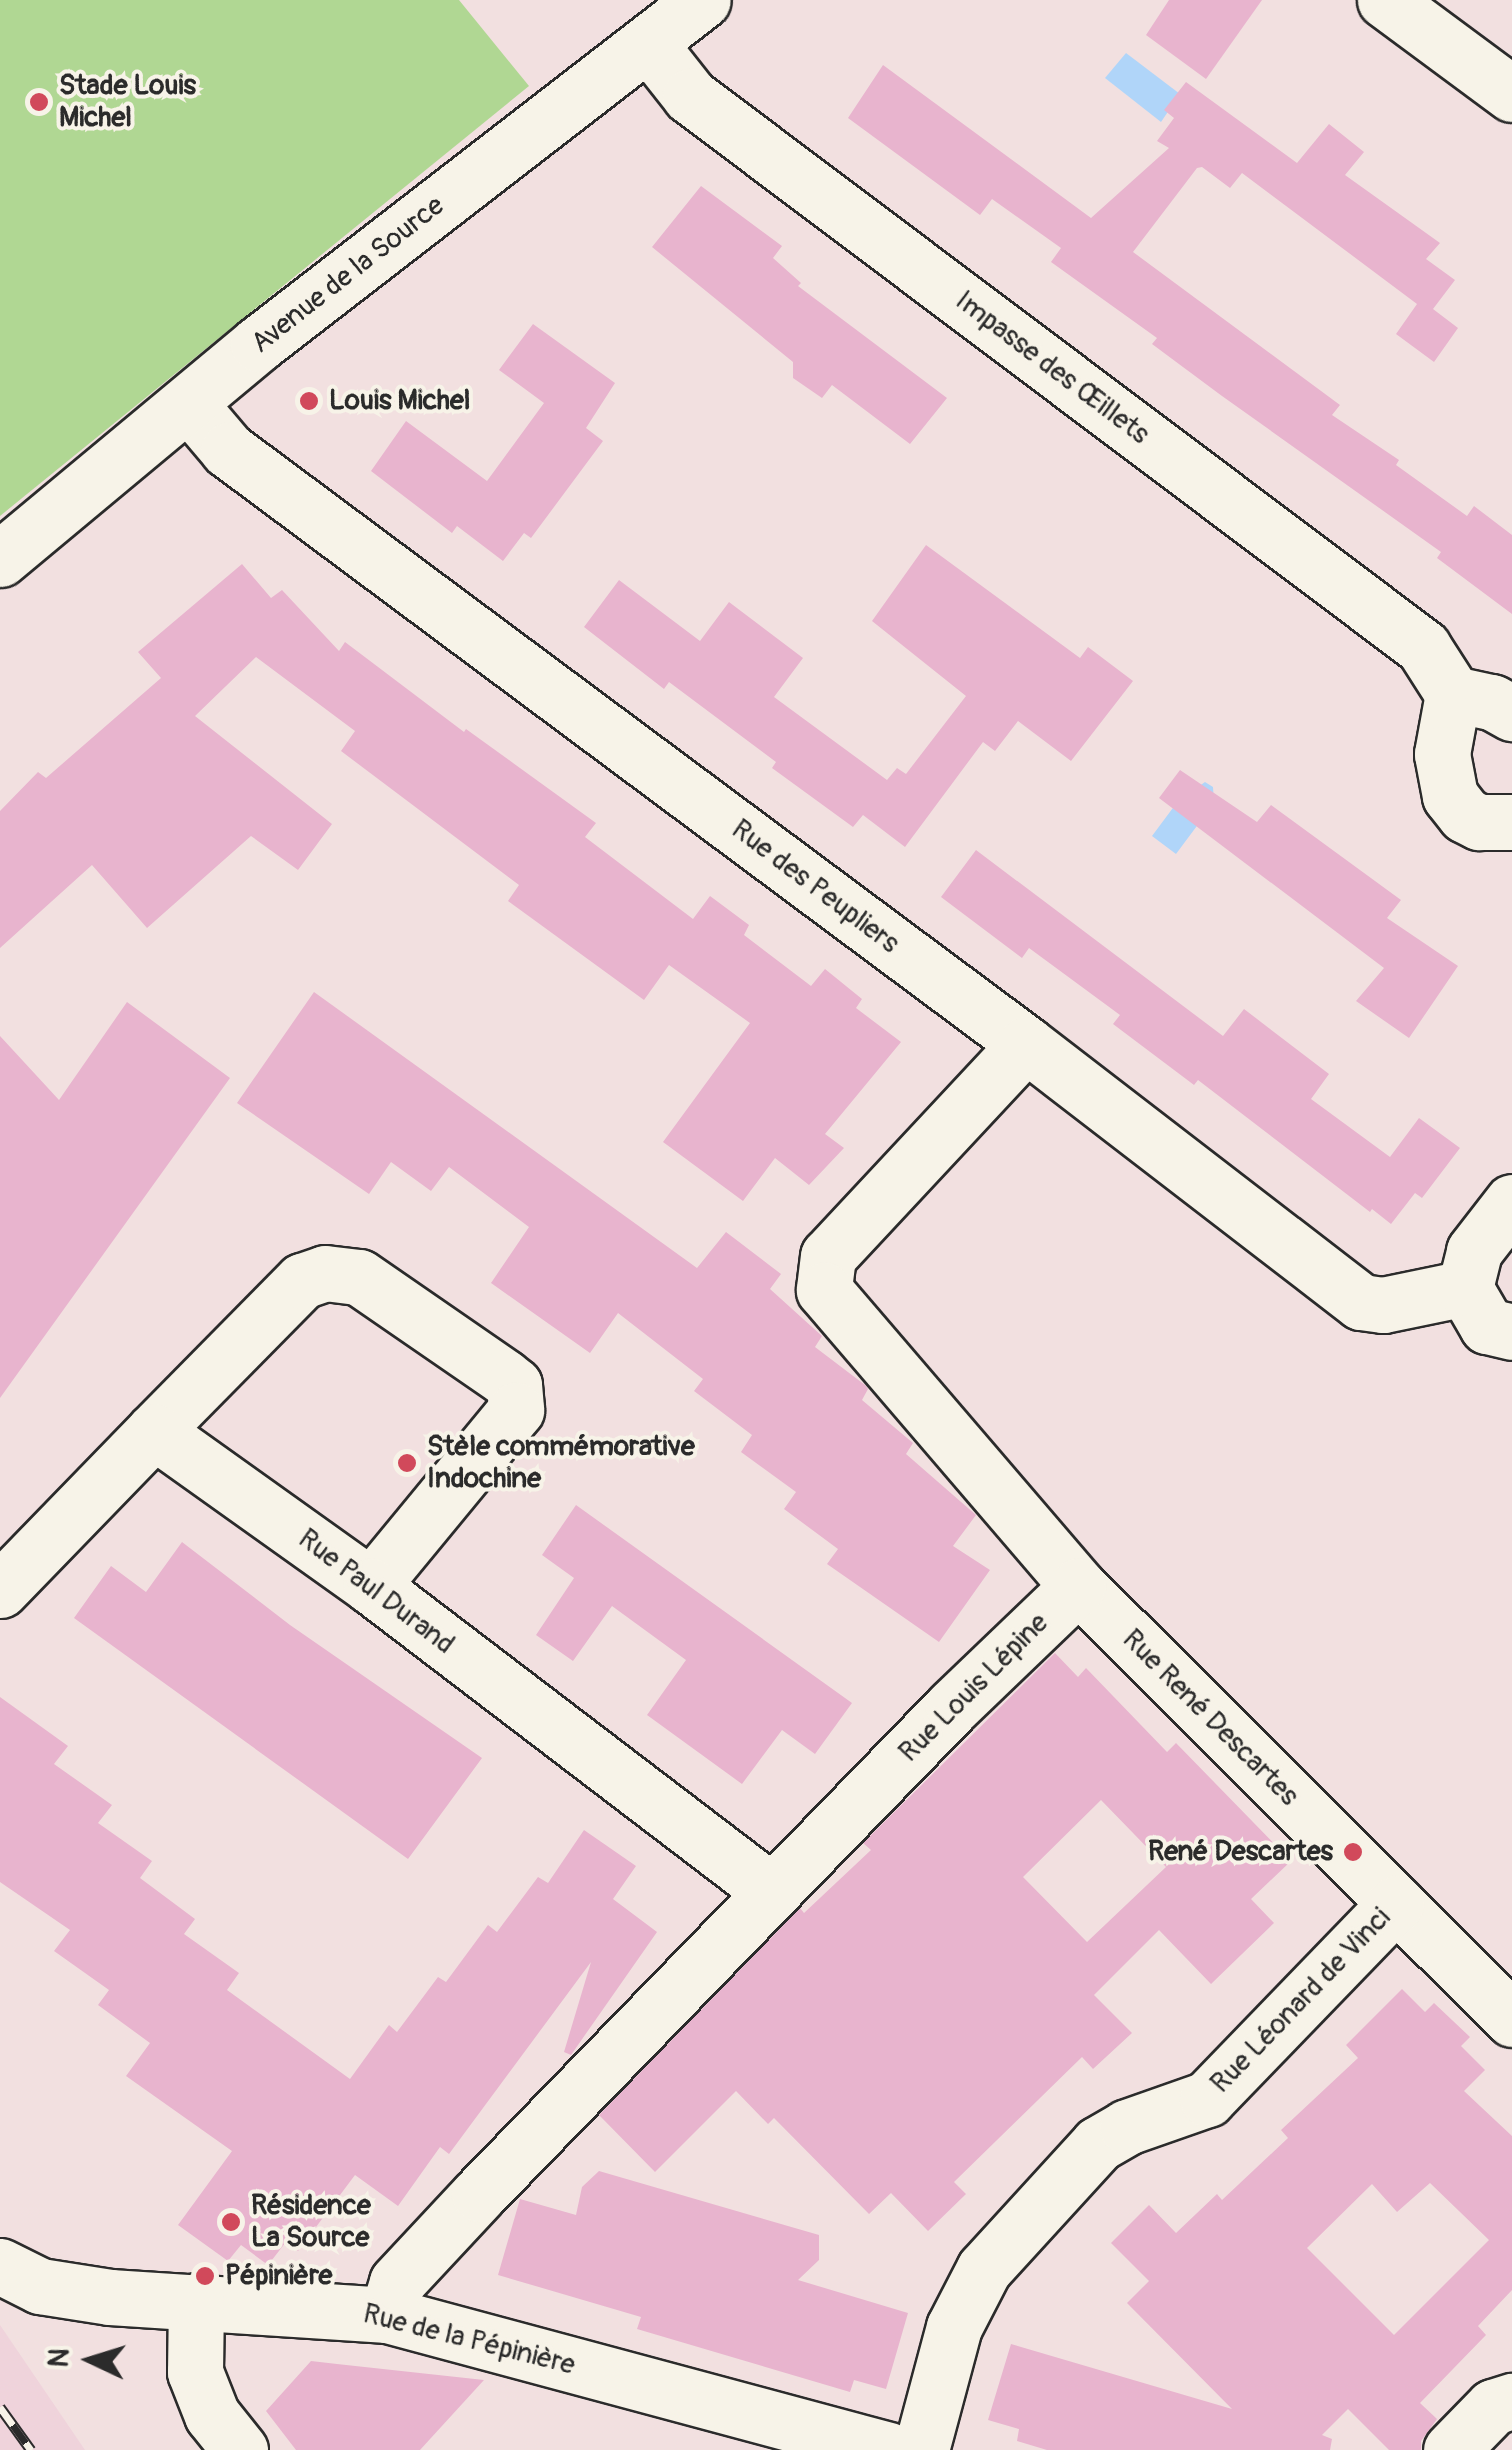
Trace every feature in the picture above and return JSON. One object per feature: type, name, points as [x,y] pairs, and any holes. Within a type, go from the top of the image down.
[{"type":"street","name":"Avenue de la Source","points":[[0,559],[258,344],[703,0]]},
{"type":"street","points":[[1385,0],[1512,94]]},
{"type":"street","name":"Impasse des Œillets","points":[[649,44],[690,96],[1423,647],[1453,694]]},
{"type":"street","name":"Rue des Peupliers","points":[[189,404],[228,450],[1026,1044],[1361,1302],[1383,1305],[1465,1288]]},
{"type":"street","points":[[1512,713],[1492,702],[1453,694],[1442,754],[1450,796],[1465,815],[1479,822],[1512,822]]},
{"type":"street","points":[[1026,1044],[828,1256],[824,1290],[1078,1586]]},
{"type":"street","points":[[1512,1202],[1474,1251],[1465,1288],[1487,1326],[1512,1332]]},
{"type":"street","points":[[0,1590],[302,1282],[325,1273],[359,1278],[504,1377],[517,1395],[516,1410],[508,1422],[371,1586]]},
{"type":"street","name":"Rue Paul Durand","points":[[154,1430],[371,1586],[772,1892]]},
{"type":"street","name":"Rue Louis Lépine","points":[[387,2314],[397,2282],[772,1892],[1078,1586]]},
{"type":"street","name":"Rue René Descartes","points":[[1078,1586],[1512,2019]]},
{"type":"street","name":"Rue Léonard de Vinci","points":[[921,2450],[954,2328],[984,2269],[1098,2144],[1127,2127],[1207,2099],[1396,1903]]},
{"type":"street","name":"Rue de la Pépinière","points":[[20,2276],[110,2296],[387,2314],[888,2450]]},
{"type":"street","points":[[196,2300],[195,2372],[212,2415],[240,2450]]},
{"type":"street","points":[[1451,2450],[1493,2407],[1512,2401]]},
{"type":"shaded area","points":[[0,2325],[85,2450],[0,2450]]},
{"type":"green space","points":[[0,0],[459,0],[529,86],[0,516]]},
{"type":"water","points":[[1126,53],[1180,94],[1161,122],[1105,78]]},
{"type":"water","points":[[1205,782],[1213,787],[1214,803],[1176,854],[1152,836],[1190,785],[1195,789]]},
{"type":"building","points":[[1169,0],[1262,0],[1206,79],[1146,35]]},
{"type":"building","points":[[883,65],[1091,218],[1169,148],[1157,141],[1174,118],[1164,110],[1186,82],[1297,163],[1329,124],[1364,152],[1345,175],[1440,243],[1426,259],[1455,280],[1433,309],[1458,328],[1434,362],[1396,334],[1417,304],[1242,173],[1230,188],[1202,167],[1197,168],[1133,252],[1340,405],[1332,415],[1399,460],[1396,465],[1467,516],[1474,506],[1512,535],[1512,614],[1437,558],[1441,552],[1152,344],[1157,338],[1051,262],[1061,248],[992,199],[980,215],[848,118]]},
{"type":"building","points":[[701,186],[782,246],[773,258],[801,283],[798,286],[947,398],[910,444],[832,385],[822,398],[793,378],[793,362],[652,247]]},
{"type":"building","points":[[533,324],[615,383],[586,428],[603,441],[531,538],[524,533],[503,561],[457,526],[452,533],[371,471],[406,421],[487,481],[544,403],[499,370]]},
{"type":"building","points":[[926,545],[1080,658],[1088,647],[1133,681],[1071,761],[1018,721],[995,751],[983,742],[905,847],[863,815],[853,827],[772,768],[776,762],[669,682],[664,689],[584,627],[619,580],[700,641],[729,602],[803,658],[774,697],[887,780],[897,768],[906,774],[966,696],[872,621]]},
{"type":"building","points":[[242,564],[271,598],[282,590],[339,651],[345,642],[464,732],[466,729],[596,823],[585,837],[693,919],[710,896],[749,925],[744,935],[811,986],[825,969],[862,999],[856,1008],[901,1042],[825,1134],[844,1148],[809,1185],[775,1158],[743,1201],[663,1142],[750,1023],[669,965],[644,1000],[508,901],[519,885],[341,751],[355,731],[256,657],[195,716],[332,824],[298,870],[251,836],[147,928],[92,865],[0,948],[0,811],[38,772],[46,778],[161,678],[138,652]]},
{"type":"building","points":[[1180,770],[1257,822],[1271,805],[1401,900],[1387,918],[1458,966],[1409,1038],[1356,1001],[1384,968],[1159,798]]},
{"type":"building","points":[[976,850],[1223,1036],[1244,1009],[1329,1074],[1311,1099],[1390,1157],[1419,1118],[1460,1148],[1422,1198],[1415,1193],[1391,1224],[1372,1209],[1370,1212],[1198,1080],[1194,1085],[1113,1024],[1120,1015],[1029,948],[1022,958],[941,897]]},
{"type":"building","points":[[314,992],[697,1268],[726,1232],[781,1274],[770,1289],[822,1336],[815,1347],[865,1385],[868,1389],[862,1400],[913,1443],[906,1454],[976,1515],[953,1546],[990,1570],[939,1642],[827,1564],[838,1549],[784,1509],[796,1492],[741,1452],[752,1435],[694,1391],[703,1379],[618,1313],[590,1353],[491,1283],[529,1227],[449,1167],[431,1191],[391,1162],[369,1194],[237,1103]]},
{"type":"building","points":[[127,1002],[230,1078],[0,1398],[0,1036],[59,1100]]},
{"type":"building","points":[[576,1505],[852,1703],[815,1754],[782,1730],[742,1784],[647,1715],[686,1660],[612,1606],[573,1661],[536,1635],[574,1578],[542,1555]]},
{"type":"building","points":[[182,1542],[290,1625],[482,1758],[408,1859],[74,1618],[111,1566],[146,1592]]},
{"type":"building","points":[[1055,1653],[1078,1677],[1086,1668],[1167,1752],[1176,1743],[1291,1861],[1251,1899],[1274,1923],[1211,1984],[1159,1930],[1094,1995],[1132,2033],[1093,2069],[1082,2057],[954,2182],[966,2194],[928,2231],[891,2193],[869,2214],[774,2118],[768,2124],[736,2091],[655,2172],[599,2115],[800,1908],[804,1913],[871,1850],[863,1843]],"holes":[[[1101,1800],[1166,1867],[1087,1942],[1023,1877]]]},
{"type":"building","points":[[0,1697],[68,1746],[54,1764],[112,1805],[98,1823],[152,1861],[140,1878],[195,1919],[184,1934],[239,1973],[227,1990],[350,2079],[389,2025],[397,2032],[438,1977],[446,1982],[488,1925],[497,1932],[538,1877],[548,1883],[584,1830],[636,1866],[613,1899],[657,1932],[571,2055],[564,2052],[591,1962],[449,2154],[440,2147],[398,2206],[355,2175],[298,2251],[286,2242],[268,2265],[241,2245],[228,2261],[178,2225],[232,2151],[126,2076],[150,2043],[98,2005],[109,1990],[54,1951],[70,1930],[0,1882]]},
{"type":"building","points":[[1402,1989],[1425,2012],[1434,2003],[1470,2037],[1461,2046],[1485,2070],[1464,2091],[1512,2136],[1512,2290],[1478,2326],[1486,2335],[1420,2403],[1437,2419],[1421,2441],[1421,2450],[1389,2450],[1348,2409],[1322,2435],[1332,2439],[1330,2450],[1047,2450],[1017,2441],[1019,2429],[988,2420],[1011,2344],[1232,2409],[1127,2303],[1149,2281],[1111,2243],[1149,2205],[1176,2233],[1217,2194],[1222,2200],[1288,2138],[1281,2130],[1358,2058],[1346,2045]],"holes":[[[1430,2183],[1489,2240],[1394,2335],[1307,2248],[1372,2184],[1397,2212]]]},
{"type":"building","points":[[599,2171],[819,2235],[819,2260],[798,2280],[908,2313],[886,2389],[854,2380],[850,2392],[637,2329],[641,2317],[498,2275],[520,2199],[576,2215],[582,2187]]},
{"type":"building","points":[[311,2361],[484,2380],[420,2450],[296,2450],[266,2411]]},
{"type":"railway","points":[[0,2407],[31,2450]]},
{"type":"place","name":"Stade Louis Michel","points":[[39,102]]},
{"type":"place","name":"Louis Michel","points":[[309,401]]},
{"type":"place","name":"Stèle commémorative Indochine","points":[[407,1463]]},
{"type":"place","name":"René Descartes","points":[[1353,1852]]},
{"type":"place","name":"Résidence La Source","points":[[231,2222]]},
{"type":"place","name":"Pépinière","points":[[205,2276]]}]
